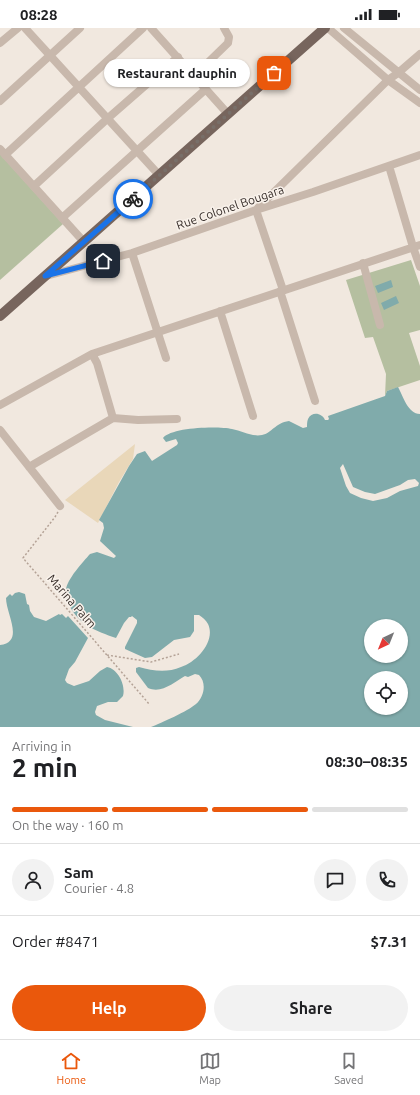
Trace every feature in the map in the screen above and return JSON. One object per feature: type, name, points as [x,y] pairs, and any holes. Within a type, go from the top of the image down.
[{"type":"main road","points":[[0,316],[159,176],[322,29]]},
{"type":"street","points":[[0,43],[18,28]]},
{"type":"street","points":[[25,28],[159,176]]},
{"type":"street","points":[[0,101],[80,28]]},
{"type":"street","points":[[84,242],[3,152],[78,87],[142,28]]},
{"type":"street","points":[[151,28],[228,114]]},
{"type":"street","points":[[194,76],[228,43],[229,37],[224,28]]},
{"type":"street","points":[[344,28],[420,90]]},
{"type":"street","points":[[322,29],[420,103]]},
{"type":"street","points":[[315,401],[256,210],[388,80],[420,54]]},
{"type":"street","points":[[34,186],[178,57]]},
{"type":"street","points":[[62,218],[206,89]]},
{"type":"street","name":"Rue Colonel Bougara","points":[[45,276],[132,253],[420,155]]},
{"type":"street","points":[[389,166],[416,246],[420,267]]},
{"type":"street","points":[[0,405],[92,354],[416,246]]},
{"type":"street","points":[[132,253],[166,358]]},
{"type":"street","points":[[363,263],[380,325]]},
{"type":"street","points":[[220,311],[253,416]]},
{"type":"street","points":[[92,354],[97,363],[113,418]]},
{"type":"street","points":[[29,467],[113,418],[138,420],[177,419]]},
{"type":"street","points":[[0,430],[60,506]]},
{"type":"path","name":"Marina Palm","points":[[60,506],[55,517],[23,558],[150,705]]},
{"type":"path","points":[[107,655],[151,662],[179,654]]},
{"type":"green space","points":[[0,154],[63,224],[0,280]]},
{"type":"green space","points":[[411,260],[420,286],[420,330],[409,333],[420,366],[420,380],[387,391],[385,396],[386,374],[373,337],[365,338],[346,280]]},
{"type":"sand","points":[[135,444],[133,459],[119,482],[98,523],[65,500]]},
{"type":"water","points":[[391,280],[393,287],[378,293],[375,286]]},
{"type":"water","points":[[396,296],[399,303],[384,310],[381,303]]},
{"type":"water","points":[[398,387],[409,408],[420,414],[420,727],[151,727],[168,720],[196,704],[203,694],[203,682],[199,675],[195,674],[188,677],[185,676],[158,690],[148,688],[136,672],[136,668],[139,667],[165,671],[176,669],[193,661],[204,650],[207,644],[210,631],[208,624],[199,615],[194,615],[194,631],[190,637],[174,640],[152,657],[145,658],[125,649],[137,620],[132,616],[129,617],[116,638],[95,630],[78,618],[69,605],[66,594],[67,586],[72,576],[90,554],[97,552],[114,558],[116,556],[100,541],[104,528],[103,523],[99,520],[137,454],[145,451],[152,461],[177,445],[178,443],[176,439],[166,442],[163,438],[168,434],[176,432],[196,428],[225,428],[251,435],[262,435],[280,424],[289,421],[303,428],[307,427],[308,419],[314,414],[319,414],[325,420],[328,420],[328,416],[385,396],[387,391]]},
{"type":"water","points":[[19,592],[25,594],[27,604],[29,605],[30,611],[34,617],[46,621],[59,614],[62,614],[66,618],[68,616],[88,638],[75,662],[69,669],[65,680],[67,683],[74,686],[89,681],[107,667],[111,668],[120,678],[124,692],[123,696],[117,702],[108,702],[97,706],[95,712],[96,715],[105,720],[133,727],[0,727],[0,645],[7,643],[11,639],[13,633],[6,598],[10,594],[12,596]]},
{"type":"pier","points":[[343,464],[353,487],[365,492],[375,494],[400,485],[408,480],[415,479],[419,483],[418,486],[400,491],[387,498],[373,501],[361,498],[350,493],[346,486],[340,468]]},
{"type":"way so far","points":[[133,199],[274,73]]},
{"type":"place","name":"Restaurant dauphin","points":[[274,73]]},
{"type":"route","points":[[103,261],[45,276],[133,199]]}]
